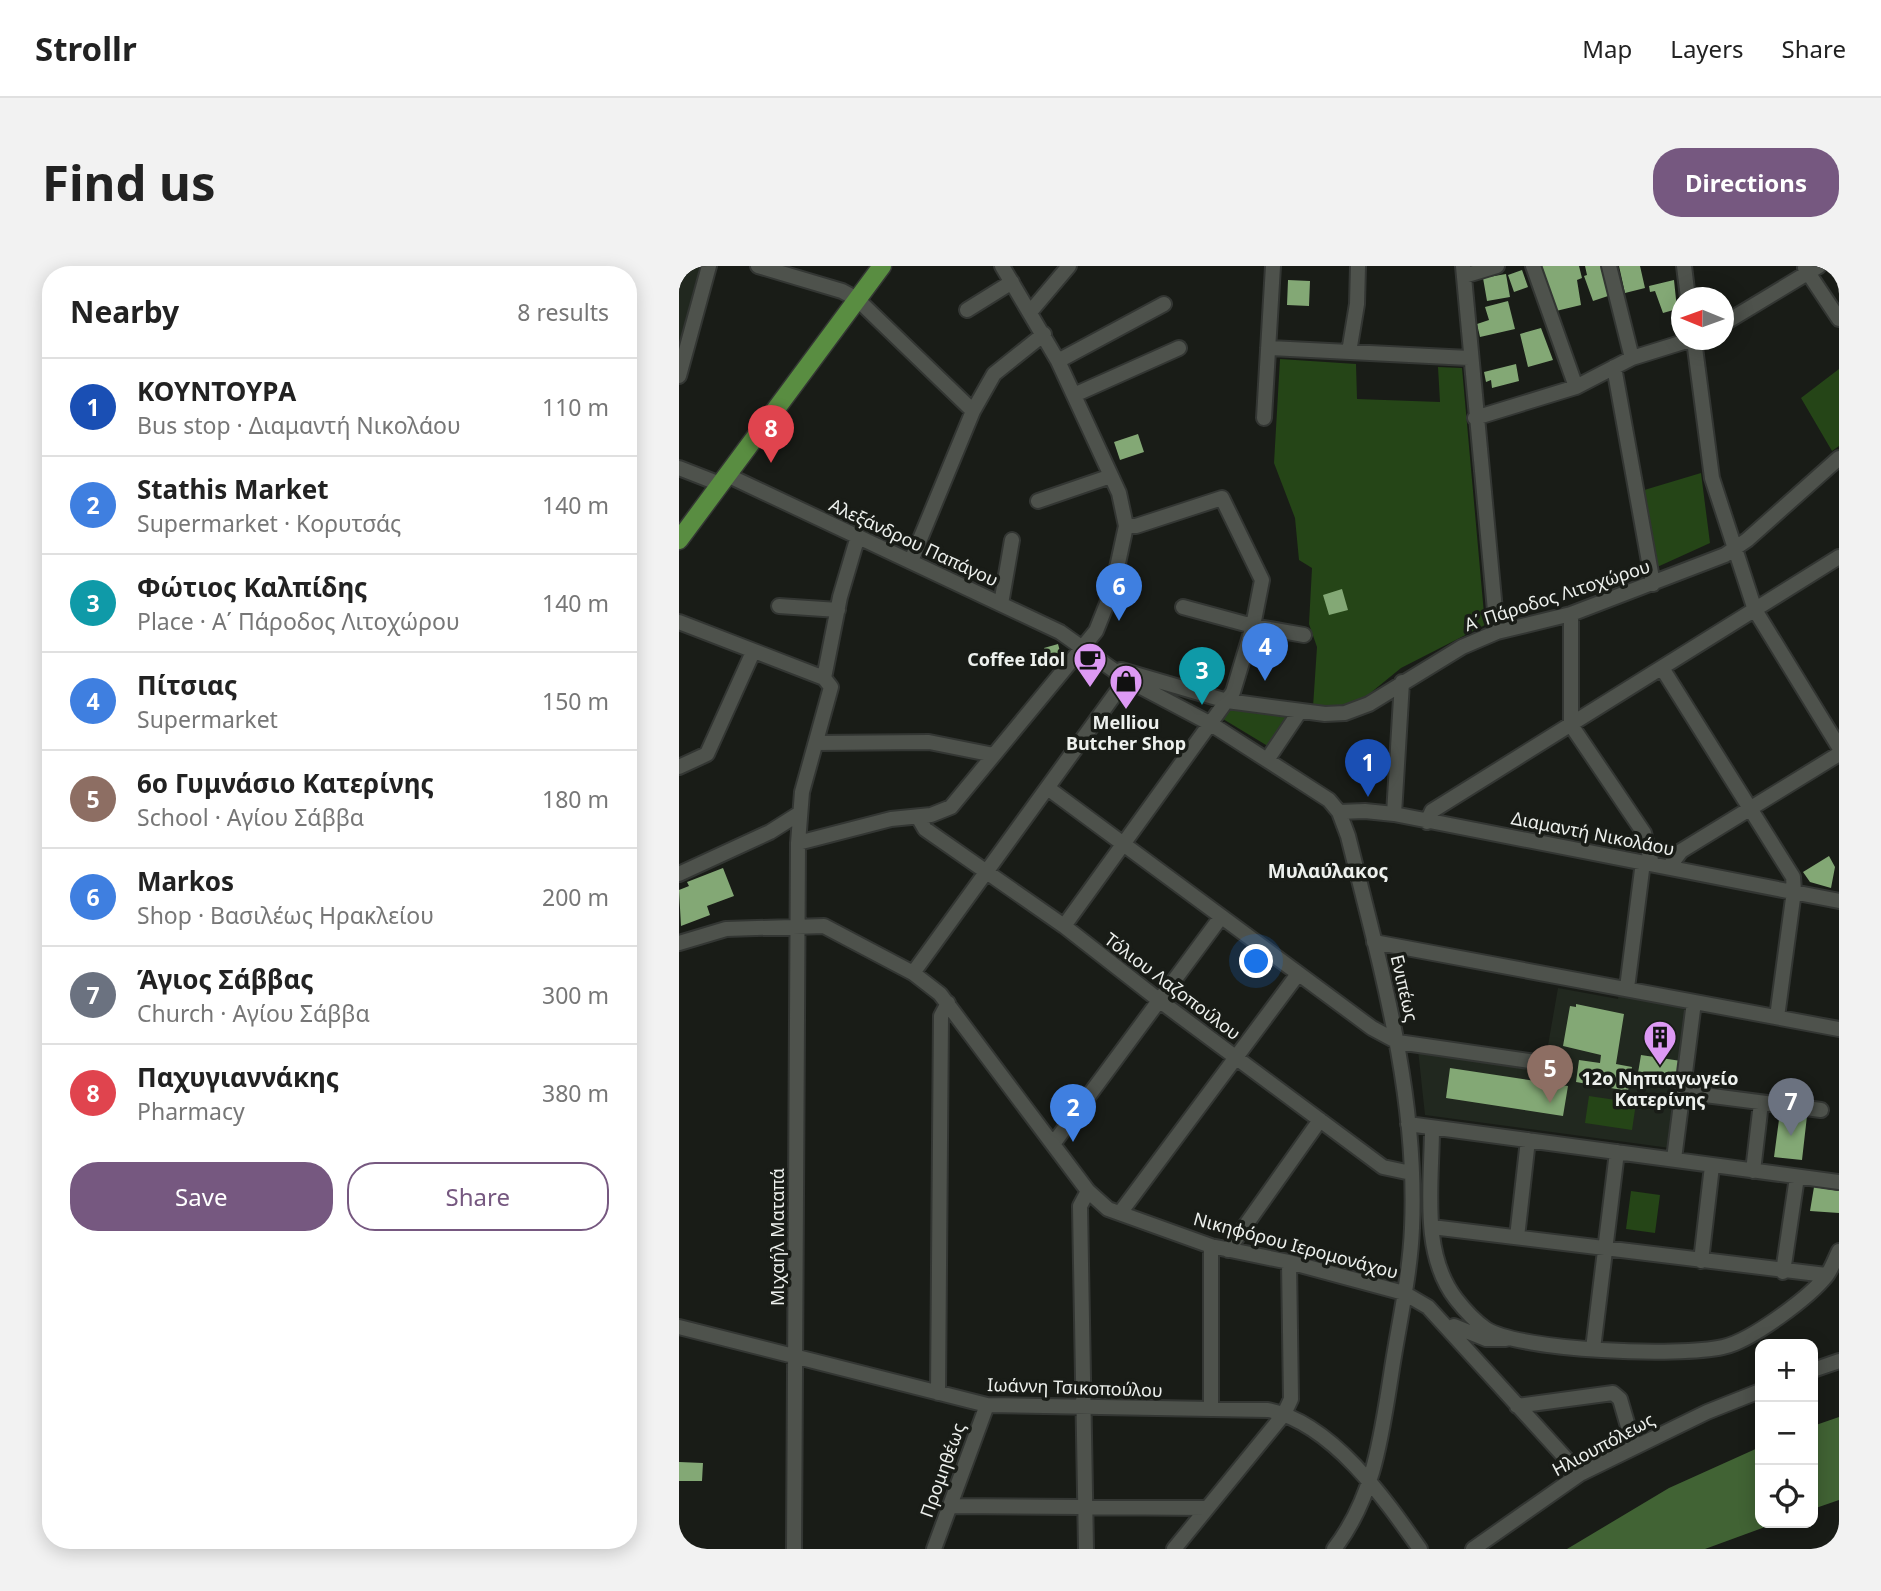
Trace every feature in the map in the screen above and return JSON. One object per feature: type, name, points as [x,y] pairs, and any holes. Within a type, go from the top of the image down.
[{"type":"main road","points":[[679,540],[882,266]]},
{"type":"street","points":[[679,376],[709,266]]},
{"type":"street","points":[[758,266],[842,291],[857,299],[973,411]]},
{"type":"street","points":[[799,844],[891,818],[918,817],[951,807],[1082,649],[1105,612],[1126,527],[1119,493],[1058,361],[1002,266]]},
{"type":"street","points":[[1031,312],[1069,266]]},
{"type":"street","points":[[1264,418],[1273,266]]},
{"type":"street","points":[[1349,352],[1357,304],[1359,266]]},
{"type":"street","points":[[1497,266],[1463,271],[1469,358],[1497,632]]},
{"type":"street","points":[[1533,266],[1576,387]]},
{"type":"street","points":[[1609,266],[1632,358]]},
{"type":"street","points":[[1684,266],[1687,287]]},
{"type":"street","points":[[1734,318],[1810,269],[1839,319]]},
{"type":"street","points":[[967,310],[1012,282]]},
{"type":"street","points":[[1058,361],[1164,304]]},
{"type":"street","points":[[911,561],[973,411],[995,373],[1044,334]]},
{"type":"street","points":[[1475,418],[1576,387],[1632,358],[1671,346]]},
{"type":"street","points":[[1075,396],[1179,348]]},
{"type":"street","points":[[1268,348],[1469,358]]},
{"type":"street","points":[[1693,350],[1712,478],[1755,610],[1839,747]]},
{"type":"street","points":[[1614,367],[1653,584]]},
{"type":"street","name":"Α΄ Πάροδος Λιτοχώρου","points":[[1103,665],[1227,701],[1325,714],[1357,710],[1462,647],[1497,632],[1571,614],[1704,565],[1736,549],[1839,458]]},
{"type":"street","name":"Αλεξάνδρου Παπάγου","points":[[679,468],[724,480],[858,536],[1060,632],[1082,649]]},
{"type":"street","points":[[1038,501],[1111,475]]},
{"type":"street","points":[[1064,926],[1233,692],[1253,626],[1262,580],[1222,498],[1126,527]]},
{"type":"street","name":"Μιχαήλ Ματαπά","points":[[794,1549],[800,813],[802,792],[830,692],[827,680],[838,610],[858,536]]},
{"type":"street","points":[[1001,604],[1012,540]]},
{"type":"street","points":[[1427,822],[1432,811],[1839,557]]},
{"type":"street","points":[[779,606],[838,610]]},
{"type":"street","points":[[1183,607],[1253,626],[1304,635]]},
{"type":"street","points":[[1571,614],[1571,725],[1644,833],[1647,863],[1627,988]]},
{"type":"street","points":[[679,622],[827,680]]},
{"type":"street","points":[[1082,649],[1126,679],[1211,724],[1329,800],[1339,812]]},
{"type":"street","points":[[679,767],[707,754],[753,652]]},
{"type":"street","points":[[1663,668],[1793,877],[1794,891],[1777,1017]]},
{"type":"street","points":[[913,973],[1049,789],[1126,679]]},
{"type":"street","points":[[1394,814],[1402,682]]},
{"type":"street","points":[[1267,760],[1300,711]]},
{"type":"street","points":[[816,743],[929,742],[994,755]]},
{"type":"street","points":[[1669,867],[1681,851],[1839,754]]},
{"type":"street","points":[[1049,789],[1372,1028],[1398,1041],[1536,1062]]},
{"type":"street","name":"Διαμαντή Νικολάου","points":[[1339,812],[1394,814],[1839,901]]},
{"type":"street","name":"Ενιπέως","points":[[1334,1549],[1366,1496],[1378,1459],[1412,1229],[1408,1124],[1398,1041],[1348,836],[1339,812]]},
{"type":"street","points":[[679,874],[770,832],[800,813]]},
{"type":"street","name":"Τόλιου Λαζοπούλου","points":[[918,817],[925,829],[1064,926],[1160,1001],[1384,1167],[1411,1173]]},
{"type":"street","points":[[1053,1143],[1221,918]]},
{"type":"street","name":"Νικηφόρου Ιερομονάχου","points":[[679,943],[726,929],[824,926],[913,973],[948,1003],[1097,1202],[1210,1246],[1289,1262],[1403,1293],[1429,1307],[1580,1474]]},
{"type":"street","points":[[1374,942],[1839,1029]]},
{"type":"street","points":[[1120,1213],[1298,974]]},
{"type":"street","points":[[1674,1159],[1694,1002]]},
{"type":"street","points":[[938,1393],[941,1016],[948,1003]]},
{"type":"street","points":[[1682,1093],[1821,1110]]},
{"type":"street","points":[[1753,1171],[1762,1103]]},
{"type":"street","points":[[1228,1250],[1320,1120]]},
{"type":"street","points":[[1408,1124],[1839,1182]]},
{"type":"street","points":[[1432,1128],[1432,1227],[1439,1270],[1456,1298],[1485,1329],[1511,1339]]},
{"type":"street","points":[[1517,1237],[1528,1140]]},
{"type":"street","points":[[1593,1349],[1617,1152]]},
{"type":"street","points":[[1701,1261],[1712,1166]]},
{"type":"street","points":[[1783,1272],[1797,1177]]},
{"type":"street","points":[[1086,1549],[1080,1206],[1088,1191]]},
{"type":"street","points":[[1432,1227],[1783,1272],[1826,1275]]},
{"type":"street","points":[[1210,1246],[1211,1409]]},
{"type":"street","points":[[1448,1329],[1454,1326],[1486,1339],[1511,1339],[1593,1349],[1641,1352],[1723,1348],[1751,1336],[1775,1320],[1826,1275],[1839,1251]]},
{"type":"street","points":[[1174,1549],[1284,1413],[1291,1399],[1289,1262]]},
{"type":"street","name":"Ιωάννη Τσικοπούλου","points":[[679,1327],[987,1405],[1284,1413],[1309,1428],[1371,1480],[1420,1549]]},
{"type":"street","points":[[1818,1368],[1839,1361]]},
{"type":"street","points":[[1517,1406],[1613,1393],[1620,1399],[1634,1447]]},
{"type":"street","name":"Ηλιουπόλεως","points":[[1473,1549],[1580,1474],[1707,1412],[1755,1393]]},
{"type":"street","name":"Προμηθέως","points":[[934,1549],[987,1405]]},
{"type":"street","points":[[950,1506],[1207,1508]]},
{"type":"shaded area","points":[[679,266],[700,266],[679,345]]},
{"type":"shaded area","points":[[1280,359],[1356,364],[1357,399],[1440,402],[1438,367],[1462,368],[1485,625],[1401,668],[1363,699],[1348,707],[1313,707],[1317,647],[1309,624],[1312,568],[1299,560],[1295,518],[1274,463]]},
{"type":"shaded area","points":[[1839,369],[1839,446],[1832,451],[1801,398]]},
{"type":"shaded area","points":[[1701,473],[1710,543],[1655,568],[1641,491]]},
{"type":"shaded area","points":[[1232,706],[1294,715],[1271,748],[1223,719]]},
{"type":"shaded area","points":[[1558,988],[1618,999],[1619,992],[1691,1006],[1670,1148],[1425,1115],[1418,1050],[1544,1068]]},
{"type":"shaded area","points":[[1589,1096],[1636,1103],[1632,1130],[1585,1123]]},
{"type":"shaded area","points":[[1631,1191],[1660,1195],[1655,1233],[1626,1229]]},
{"type":"shaded area","points":[[1839,1417],[1839,1500],[1818,1507],[1818,1465],[1818,1424]]},
{"type":"shaded area","points":[[1755,1449],[1755,1528],[1762,1528],[1705,1549],[1567,1549],[1669,1488]]},
{"type":"building","points":[[1542,266],[1579,266],[1582,278],[1577,280],[1581,305],[1556,311]]},
{"type":"building","points":[[1585,266],[1603,266],[1611,295],[1593,301],[1584,276],[1587,275]]},
{"type":"building","points":[[1619,266],[1640,266],[1645,288],[1625,293]]},
{"type":"building","points":[[1522,270],[1528,287],[1514,292],[1508,275]]},
{"type":"building","points":[[1506,274],[1510,297],[1487,301],[1483,278]]},
{"type":"building","points":[[1288,280],[1310,281],[1309,306],[1287,305]]},
{"type":"building","points":[[1674,280],[1675,287],[1671,287],[1671,311],[1663,313],[1655,291],[1650,292],[1649,286]]},
{"type":"building","points":[[1508,301],[1515,329],[1480,337],[1477,324],[1489,320],[1485,307]]},
{"type":"building","points":[[1541,328],[1553,360],[1528,367],[1520,334]]},
{"type":"building","points":[[1516,364],[1519,381],[1492,388],[1491,380],[1486,382],[1484,372]]},
{"type":"building","points":[[1138,434],[1144,452],[1120,460],[1114,442]]},
{"type":"building","points":[[1342,589],[1348,610],[1329,615],[1323,595]]},
{"type":"building","points":[[1058,644],[1061,655],[1047,658],[1044,648]]},
{"type":"building","points":[[1829,856],[1835,867],[1831,888],[1810,882],[1803,872]]},
{"type":"building","points":[[723,868],[734,896],[707,906],[710,915],[681,926],[679,890],[689,886],[687,882]]},
{"type":"building","points":[[1576,1004],[1624,1014],[1616,1064],[1632,1067],[1628,1091],[1576,1082],[1579,1060],[1600,1063],[1601,1055],[1563,1046],[1570,1006],[1576,1007]]},
{"type":"building","name":"12ο Νηπιαγωγείο Κατερίνης","points":[[1641,1055],[1681,1061],[1679,1079],[1638,1073]]},
{"type":"building","points":[[1450,1068],[1568,1086],[1563,1116],[1446,1098]]},
{"type":"building","points":[[1780,1112],[1807,1116],[1802,1160],[1774,1157]]},
{"type":"building","points":[[1814,1187],[1839,1191],[1839,1213],[1810,1211]]},
{"type":"building","points":[[679,1462],[703,1463],[702,1481],[679,1481]]},
{"type":"place","name":"Παχυγιαννάκης","points":[[771,463]]},
{"type":"place","name":"Markos","points":[[1119,621]]},
{"type":"place","name":"Πίτσιας","points":[[1265,681]]},
{"type":"place","name":"Coffee Idol","points":[[1090,689]]},
{"type":"place","name":"Φώτιος Καλπίδης","points":[[1202,705]]},
{"type":"place","name":"Melliou Butcher Shop","points":[[1126,711]]},
{"type":"place","name":"ΚΟΥΝΤΟΥΡΑ","points":[[1368,797]]},
{"type":"place","name":"12ο Νηπιαγωγείο Κατερίνης","points":[[1660,1067]]},
{"type":"place","name":"6ο Γυμνάσιο Κατερίνης","points":[[1550,1103]]},
{"type":"place","name":"Άγιος Σάββας","points":[[1791,1136]]},
{"type":"place","name":"Stathis Market","points":[[1073,1142]]},
{"type":"district","name":"Μυλαύλακος","points":[[1328,871]]}]
